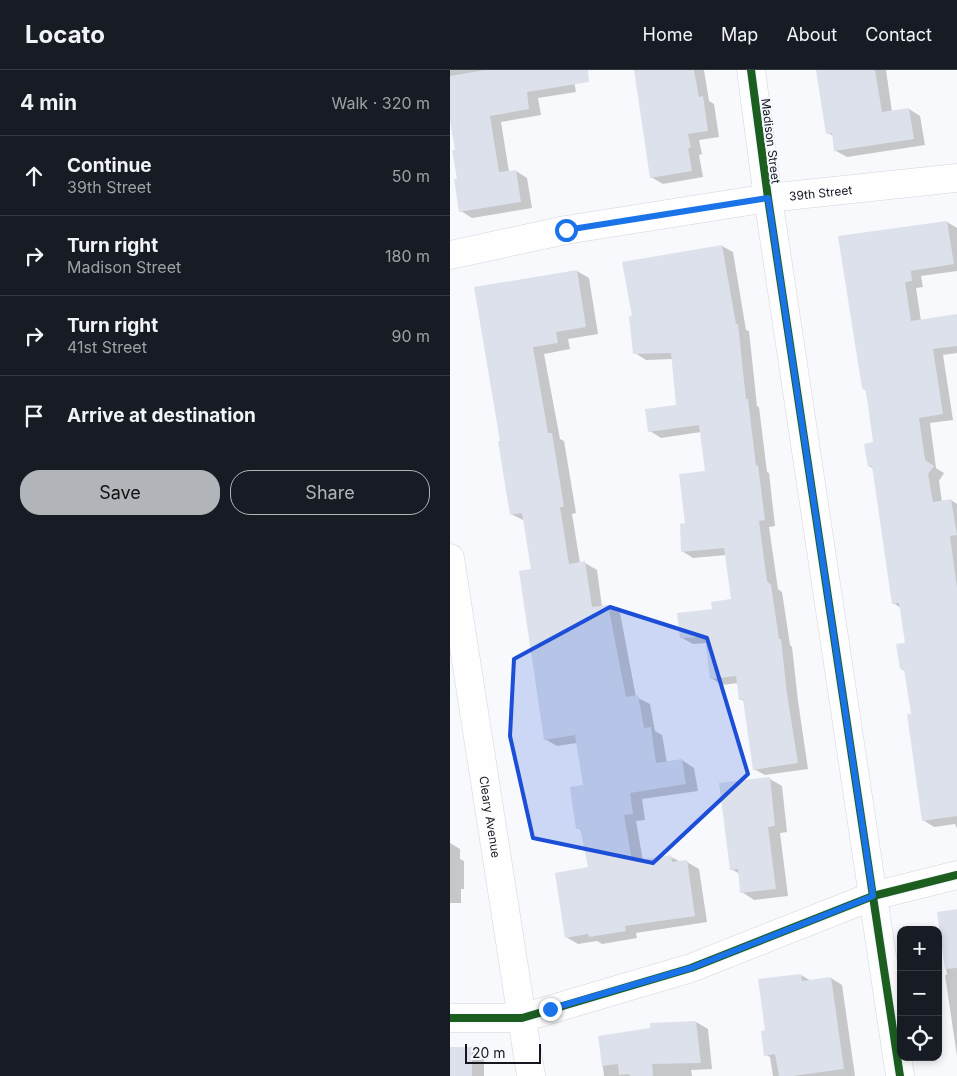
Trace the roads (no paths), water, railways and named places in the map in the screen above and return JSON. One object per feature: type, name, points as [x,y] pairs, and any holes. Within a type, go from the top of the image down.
[{"type":"street","name":"Madison Street","points":[[751,70],[768,198],[900,1076]]},
{"type":"street","name":"39th Street","points":[[450,255],[566,230],[768,198],[957,178]]},
{"type":"street","name":"Cleary Avenue","points":[[450,558],[531,1076]]},
{"type":"street","points":[[450,1018],[522,1018],[691,968],[873,896],[957,875]]}]
